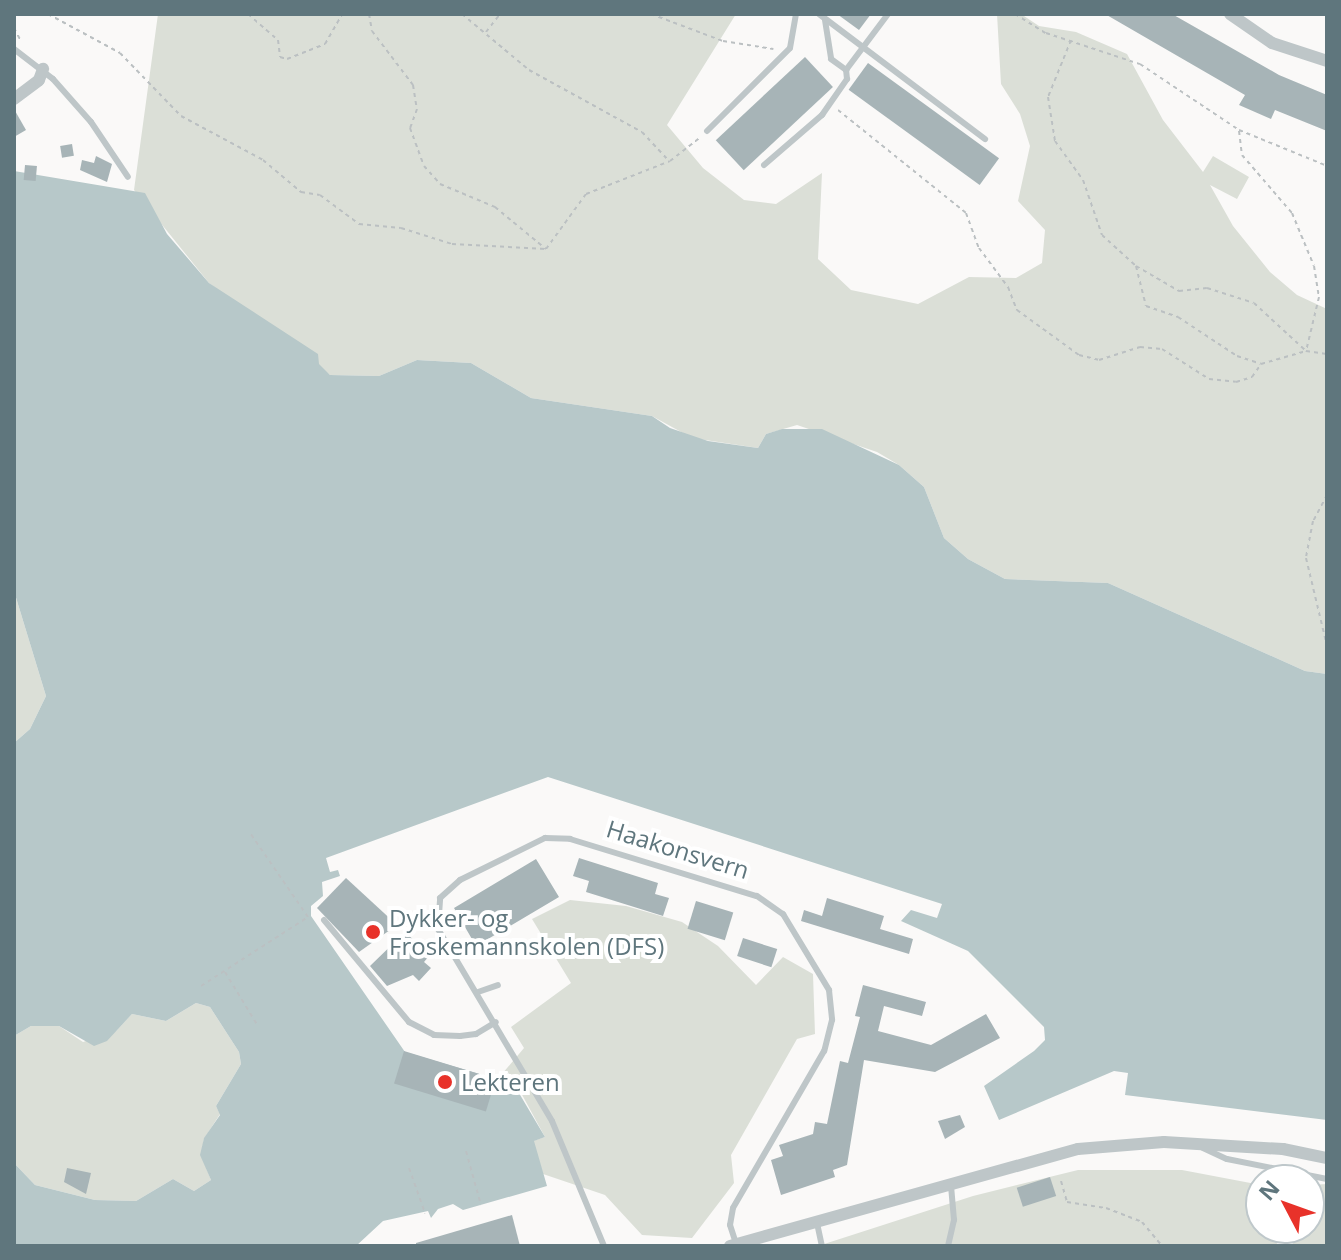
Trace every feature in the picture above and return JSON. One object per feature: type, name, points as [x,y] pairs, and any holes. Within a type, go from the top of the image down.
[{"type":"street","points":[[1230,14],[1272,43],[1327,61]]},
{"type":"street","points":[[14,99],[39,80],[43,69]]},
{"type":"street","name":"Haakonsvern","points":[[735,1245],[1078,1149],[1142,1142],[1283,1149],[1327,1158]]},
{"type":"lane","points":[[707,131],[790,48],[796,14]]},
{"type":"lane","points":[[819,14],[985,139]]},
{"type":"lane","points":[[764,165],[830,104],[847,79],[846,70],[888,14]]},
{"type":"lane","points":[[825,20],[831,59],[846,70]]},
{"type":"lane","points":[[14,49],[43,69],[91,122],[128,177]]},
{"type":"lane","name":"Haakonsvern","points":[[604,1246],[552,1121],[438,929],[440,898],[460,880],[545,838],[570,839],[757,896],[783,914],[829,990],[832,1020],[810,1076],[733,1208],[730,1225],[735,1245]]},
{"type":"lane","points":[[324,920],[409,1022],[434,1035],[460,1036],[476,1034],[496,1022]]},
{"type":"lane","points":[[478,992],[498,985]]},
{"type":"lane","name":"Haakonsvern","points":[[1200,1146],[1227,1159],[1327,1179]]},
{"type":"lane","points":[[948,1246],[954,1220],[951,1187]]},
{"type":"lane","points":[[817,1223],[822,1246]]},
{"type":"path","points":[[48,14],[120,53],[198,129],[263,160],[301,192],[320,195],[359,224],[401,228],[452,244],[546,249]]},
{"type":"path","points":[[248,14],[278,40],[280,57],[287,59],[325,44],[342,14]]},
{"type":"path","points":[[369,14],[372,31],[413,85],[417,109],[410,128],[424,166],[440,184],[495,207],[546,249]]},
{"type":"path","points":[[462,14],[529,70],[633,125],[670,161]]},
{"type":"path","points":[[486,33],[500,14]]},
{"type":"path","points":[[651,14],[723,41],[790,48]]},
{"type":"path","points":[[1015,14],[1046,33],[1140,64],[1239,130],[1327,166]]},
{"type":"path","points":[[1071,40],[1048,97],[1055,141],[1083,180],[1102,235],[1136,266],[1179,291],[1207,288],[1254,303],[1306,351]]},
{"type":"path","points":[[830,104],[966,213],[979,248],[1008,287],[1017,310],[1079,355],[1099,360],[1140,347],[1162,349],[1209,379],[1236,382],[1252,377],[1261,364]]},
{"type":"path","points":[[1239,130],[1242,155],[1292,213],[1314,266],[1319,297],[1306,351]]},
{"type":"path","points":[[546,249],[586,194],[670,161],[707,131]]},
{"type":"path","points":[[1136,266],[1146,306],[1178,317],[1237,356],[1261,364],[1306,351],[1327,354]]},
{"type":"path","points":[[1327,495],[1313,521],[1306,558],[1327,646]]},
{"type":"path","points":[[201,986],[308,917],[250,833]]},
{"type":"path","points":[[224,971],[258,1026]]},
{"type":"path","points":[[466,1151],[481,1205]]},
{"type":"path","points":[[409,1168],[425,1213]]},
{"type":"path","points":[[1061,1181],[1067,1202],[1106,1208],[1142,1222],[1162,1246]]},
{"type":"shaded area","points":[[158,14],[736,14],[667,125],[703,168],[744,200],[776,204],[822,173],[818,259],[851,290],[918,304],[969,277],[1016,278],[1042,263],[1045,230],[1018,201],[1030,146],[1020,114],[1001,84],[997,14],[1021,14],[1039,26],[1076,32],[1127,54],[1163,120],[1203,172],[1213,156],[1249,177],[1237,199],[1210,185],[1233,226],[1270,272],[1297,295],[1327,309],[1327,674],[1305,671],[1108,583],[1005,579],[968,559],[944,538],[924,487],[899,465],[877,452],[797,425],[766,434],[758,448],[692,438],[652,416],[531,398],[471,363],[417,360],[379,376],[330,375],[209,283],[134,190]]},
{"type":"shaded area","points":[[14,171],[145,193],[167,234],[209,283],[318,354],[319,364],[330,375],[379,376],[417,360],[471,363],[531,398],[652,416],[670,428],[708,441],[758,448],[766,434],[782,429],[822,429],[899,465],[924,487],[944,538],[968,559],[1005,579],[1108,583],[1305,671],[1327,674],[1327,1120],[1125,1095],[1128,1073],[1114,1071],[999,1120],[984,1086],[1034,1051],[1045,1040],[1044,1027],[968,951],[901,921],[911,910],[937,918],[942,904],[548,777],[326,858],[330,872],[338,870],[340,876],[322,882],[323,896],[311,906],[311,916],[405,1052],[493,1078],[506,1071],[545,1137],[534,1141],[547,1186],[463,1210],[453,1204],[438,1209],[431,1218],[428,1211],[383,1221],[356,1246],[14,1246],[14,1163],[35,1185],[95,1200],[136,1201],[173,1179],[194,1191],[211,1180],[200,1155],[204,1138],[220,1115],[216,1106],[241,1064],[239,1052],[210,1007],[196,1003],[166,1021],[132,1014],[107,1041],[94,1046],[59,1026],[31,1026],[14,1036],[14,743],[30,729],[46,696],[14,591]]},
{"type":"shaded area","points":[[14,591],[46,696],[30,729],[14,743]]},
{"type":"shaded area","points":[[570,900],[626,906],[682,922],[718,946],[756,985],[783,957],[813,974],[815,1034],[797,1039],[731,1155],[734,1183],[692,1238],[642,1235],[605,1195],[543,1174],[533,1141],[545,1137],[507,1071],[502,1074],[524,1048],[511,1027],[571,983],[532,919]]},
{"type":"shaded area","points":[[196,1003],[210,1007],[239,1052],[241,1064],[216,1106],[220,1114],[204,1139],[201,1155],[211,1180],[194,1191],[173,1179],[136,1201],[95,1200],[35,1185],[14,1163],[14,1036],[31,1026],[59,1026],[83,1042],[116,1031],[132,1014],[166,1021]]},
{"type":"shaded area","points":[[1078,1170],[1182,1170],[1245,1182],[1245,1244],[1277,1244],[818,1246],[973,1196]]},
{"type":"shaded area","points":[[1327,1184],[1327,1246],[1293,1244],[1325,1244]]},
{"type":"building","points":[[837,14],[871,14],[859,30]]},
{"type":"building","points":[[1105,14],[1172,14],[1279,75],[1327,95],[1327,131],[1275,110],[1271,119],[1239,105],[1245,95]]},
{"type":"building","points":[[805,57],[833,87],[744,170],[716,140]]},
{"type":"building","points":[[868,63],[999,158],[980,185],[849,90]]},
{"type":"building","points":[[14,109],[26,130],[14,137]]},
{"type":"building","points":[[72,144],[74,156],[62,158],[60,146]]},
{"type":"building","points":[[96,156],[112,164],[107,182],[80,170],[82,160],[94,163]]},
{"type":"building","points":[[25,165],[37,166],[36,181],[24,180]]},
{"type":"building","points":[[579,858],[658,883],[655,894],[669,898],[663,916],[586,892],[589,881],[573,876]]},
{"type":"building","points":[[536,859],[559,897],[488,939],[491,946],[480,953],[454,908]]},
{"type":"building","points":[[346,878],[397,925],[359,952],[317,908]]},
{"type":"building","points":[[827,898],[884,916],[880,929],[913,939],[909,954],[801,921],[804,910],[822,916]]},
{"type":"building","points":[[696,901],[733,912],[725,940],[688,929]]},
{"type":"building","points":[[405,932],[430,955],[424,962],[431,968],[419,981],[413,975],[387,986],[370,966]]},
{"type":"building","points":[[743,938],[777,949],[771,967],[737,956]]},
{"type":"building","points":[[863,985],[926,1002],[922,1016],[884,1006],[878,1031],[931,1045],[986,1014],[1000,1038],[935,1072],[864,1060],[847,1165],[833,1170],[835,1177],[781,1195],[771,1160],[783,1156],[779,1145],[813,1134],[815,1122],[827,1124],[840,1061],[848,1063],[860,1017],[855,1016]]},
{"type":"building","name":"Lekteren","points":[[404,1051],[496,1079],[486,1112],[394,1084]]},
{"type":"building","points":[[960,1115],[965,1127],[945,1139],[938,1121]]},
{"type":"building","points":[[67,1168],[91,1173],[86,1194],[64,1182]]},
{"type":"building","points":[[1050,1177],[1056,1196],[1023,1207],[1017,1188]]},
{"type":"building","points":[[512,1215],[520,1246],[416,1246],[416,1243]]},
{"type":"place","name":"Dykker- og Froskemannskolen (DFS)","points":[[373,932]]},
{"type":"place","name":"Lekteren","points":[[445,1082]]}]
